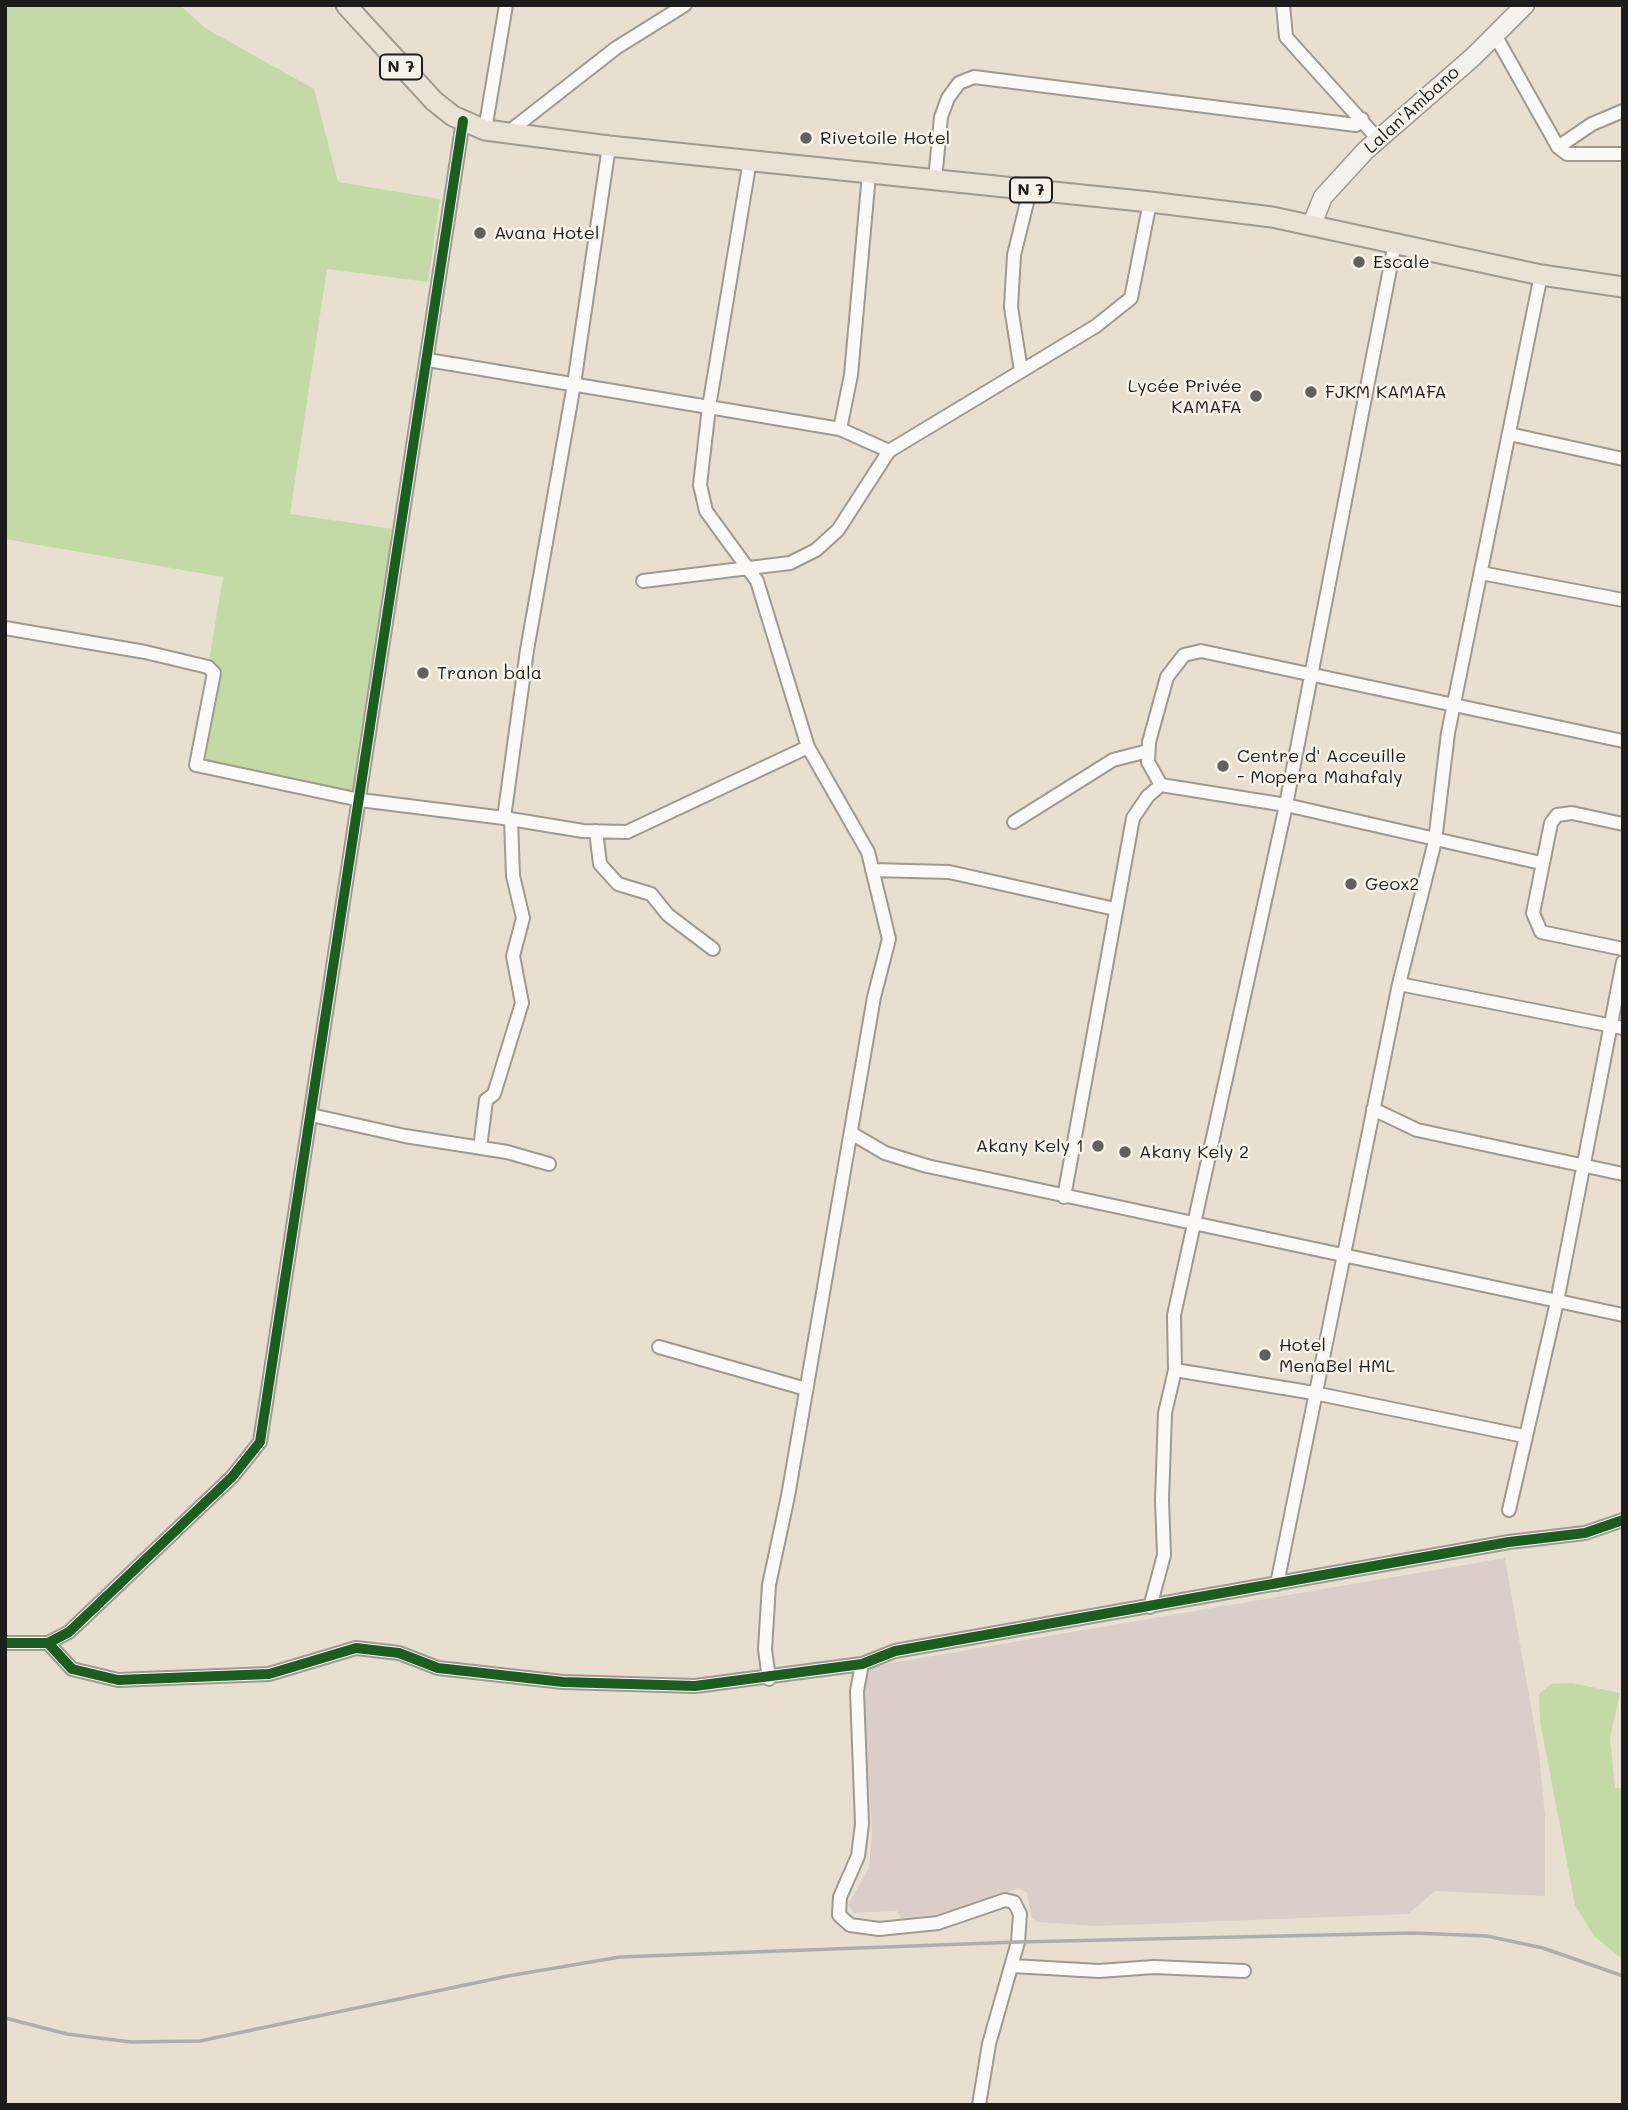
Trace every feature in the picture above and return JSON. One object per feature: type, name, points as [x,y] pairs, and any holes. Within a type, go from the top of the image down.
[{"type":"main road","name":"N 7","points":[[346,5],[429,96],[463,121],[485,130],[869,174],[1150,201],[1312,224],[1541,275],[1623,287]]},
{"type":"street","points":[[485,130],[506,5]]},
{"type":"street","points":[[506,134],[616,48],[685,5]]},
{"type":"street","points":[[1283,5],[1286,37],[1378,139]]},
{"type":"street","name":"Lalan'Ambano","points":[[1312,224],[1323,197],[1378,139],[1525,5]]},
{"type":"street","points":[[1495,35],[1558,147],[1567,154],[1623,154]]},
{"type":"street","points":[[935,180],[941,117],[948,98],[959,83],[974,77],[1356,125],[1362,119]]},
{"type":"street","points":[[1558,147],[1592,124],[1623,111]]},
{"type":"street","points":[[5,1643],[48,1643],[69,1632],[233,1477],[260,1442],[463,121]]},
{"type":"street","points":[[480,1148],[486,1100],[494,1094],[522,1003],[513,956],[523,918],[513,876],[508,818],[527,650],[574,384],[609,146]]},
{"type":"street","points":[[750,160],[709,407],[700,485],[706,511],[757,581],[808,747],[868,852],[889,939],[874,997],[806,1389],[768,1585],[765,1649],[769,1679]]},
{"type":"street","points":[[840,429],[851,375],[869,174]]},
{"type":"street","points":[[1021,371],[1012,307],[1014,256],[1030,190]]},
{"type":"street","points":[[643,581],[747,570],[790,562],[816,550],[838,530],[889,451],[1096,326],[1131,298],[1150,201]]},
{"type":"street","points":[[1150,1607],[1164,1555],[1165,1413],[1175,1370],[1174,1315],[1286,805],[1395,243]]},
{"type":"street","points":[[1277,1584],[1399,984],[1435,841],[1448,733],[1541,275]]},
{"type":"street","points":[[428,360],[840,429],[889,451]]},
{"type":"street","points":[[1509,434],[1623,458]]},
{"type":"street","points":[[1481,573],[1623,600]]},
{"type":"street","points":[[5,628],[145,652],[208,667],[215,673],[197,765],[359,800],[596,831],[626,832],[808,747]]},
{"type":"street","points":[[1161,785],[1148,762],[1167,677],[1184,655],[1201,651],[1623,741]]},
{"type":"street","points":[[1014,822],[1113,760],[1149,751]]},
{"type":"street","points":[[1064,1197],[1133,818],[1148,796],[1161,785],[1286,805],[1541,863]]},
{"type":"street","points":[[1623,824],[1572,813],[1557,815],[1551,823],[1541,863],[1533,913],[1541,932],[1623,949]]},
{"type":"street","points":[[596,831],[600,864],[618,884],[651,894],[668,915],[713,949]]},
{"type":"street","points":[[872,870],[949,873],[1115,909]]},
{"type":"street","points":[[1509,1510],[1524,1436],[1558,1302],[1616,1026],[1623,962]]},
{"type":"street","points":[[1399,984],[1616,1026]]},
{"type":"street","points":[[1373,1109],[1417,1130],[1623,1174]]},
{"type":"street","points":[[311,1115],[507,1152],[549,1164]]},
{"type":"street","points":[[851,1133],[885,1153],[917,1163],[1064,1197],[1623,1315]]},
{"type":"street","points":[[659,1347],[806,1389]]},
{"type":"street","points":[[1175,1370],[1314,1393],[1524,1436]]},
{"type":"street","points":[[48,1643],[72,1668],[118,1680],[269,1674],[356,1648],[399,1653],[438,1668],[563,1682],[675,1687],[769,1679],[862,1664],[895,1651],[1509,1542],[1585,1533],[1623,1520]]},
{"type":"street","points":[[862,1664],[857,1691],[862,1824],[858,1856],[841,1897],[839,1915],[850,1925],[879,1929],[938,1923],[1005,1900],[1014,1902],[1020,1914],[1018,1942],[989,2044],[979,2105]]},
{"type":"street","points":[[1012,1966],[1099,1972],[1154,1967],[1244,1971]]},
{"type":"shaded area","points":[[1505,1558],[1539,1753],[1545,1816],[1545,1896],[1435,1891],[1408,1914],[1096,1926],[1037,1922],[1032,1918],[1027,1893],[1019,1888],[952,1913],[901,1918],[897,1911],[854,1913],[848,1905],[869,1868],[872,1837],[864,1687],[868,1667]]},
{"type":"green space","points":[[5,5],[180,5],[205,28],[314,89],[338,182],[440,199],[428,282],[327,269],[290,514],[401,530],[360,800],[196,765],[214,673],[208,667],[223,577],[5,539]]},
{"type":"green space","points":[[1572,1683],[1620,1693],[1610,1738],[1615,1788],[1623,1788],[1623,1960],[1594,1936],[1575,1905],[1540,1721],[1539,1694],[1551,1684]]},
{"type":"railway","points":[[5,2018],[67,2034],[131,2042],[200,2041],[508,1976],[620,1957],[1018,1942],[1413,1933],[1487,1936],[1543,1948],[1623,1976]]},
{"type":"cycle path","points":[[5,1643],[48,1643],[69,1632],[232,1477],[260,1442],[463,121]]},
{"type":"cycle path","points":[[48,1643],[72,1669],[118,1680],[269,1674],[356,1648],[399,1653],[438,1668],[563,1682],[695,1686],[862,1664],[895,1651],[1509,1542],[1585,1533],[1623,1520]]},
{"type":"place","name":"Rivetoile Hotel","points":[[806,138]]},
{"type":"place","name":"Avana Hotel","points":[[480,233]]},
{"type":"place","name":"Escale","points":[[1359,262]]},
{"type":"place","name":"FJKM KAMAFA","points":[[1311,392]]},
{"type":"place","name":"Lycée Privée KAMAFA","points":[[1256,396]]},
{"type":"place","name":"Tranon bala","points":[[423,673]]},
{"type":"place","name":"Centre d' Acceuille - Mopera Mahafaly","points":[[1223,766]]},
{"type":"place","name":"Geox2","points":[[1351,884]]},
{"type":"place","name":"Akany Kely 1","points":[[1098,1146]]},
{"type":"place","name":"Akany Kely 2","points":[[1125,1152]]},
{"type":"place","name":"Hotel MenaBel HML","points":[[1265,1355]]}]
